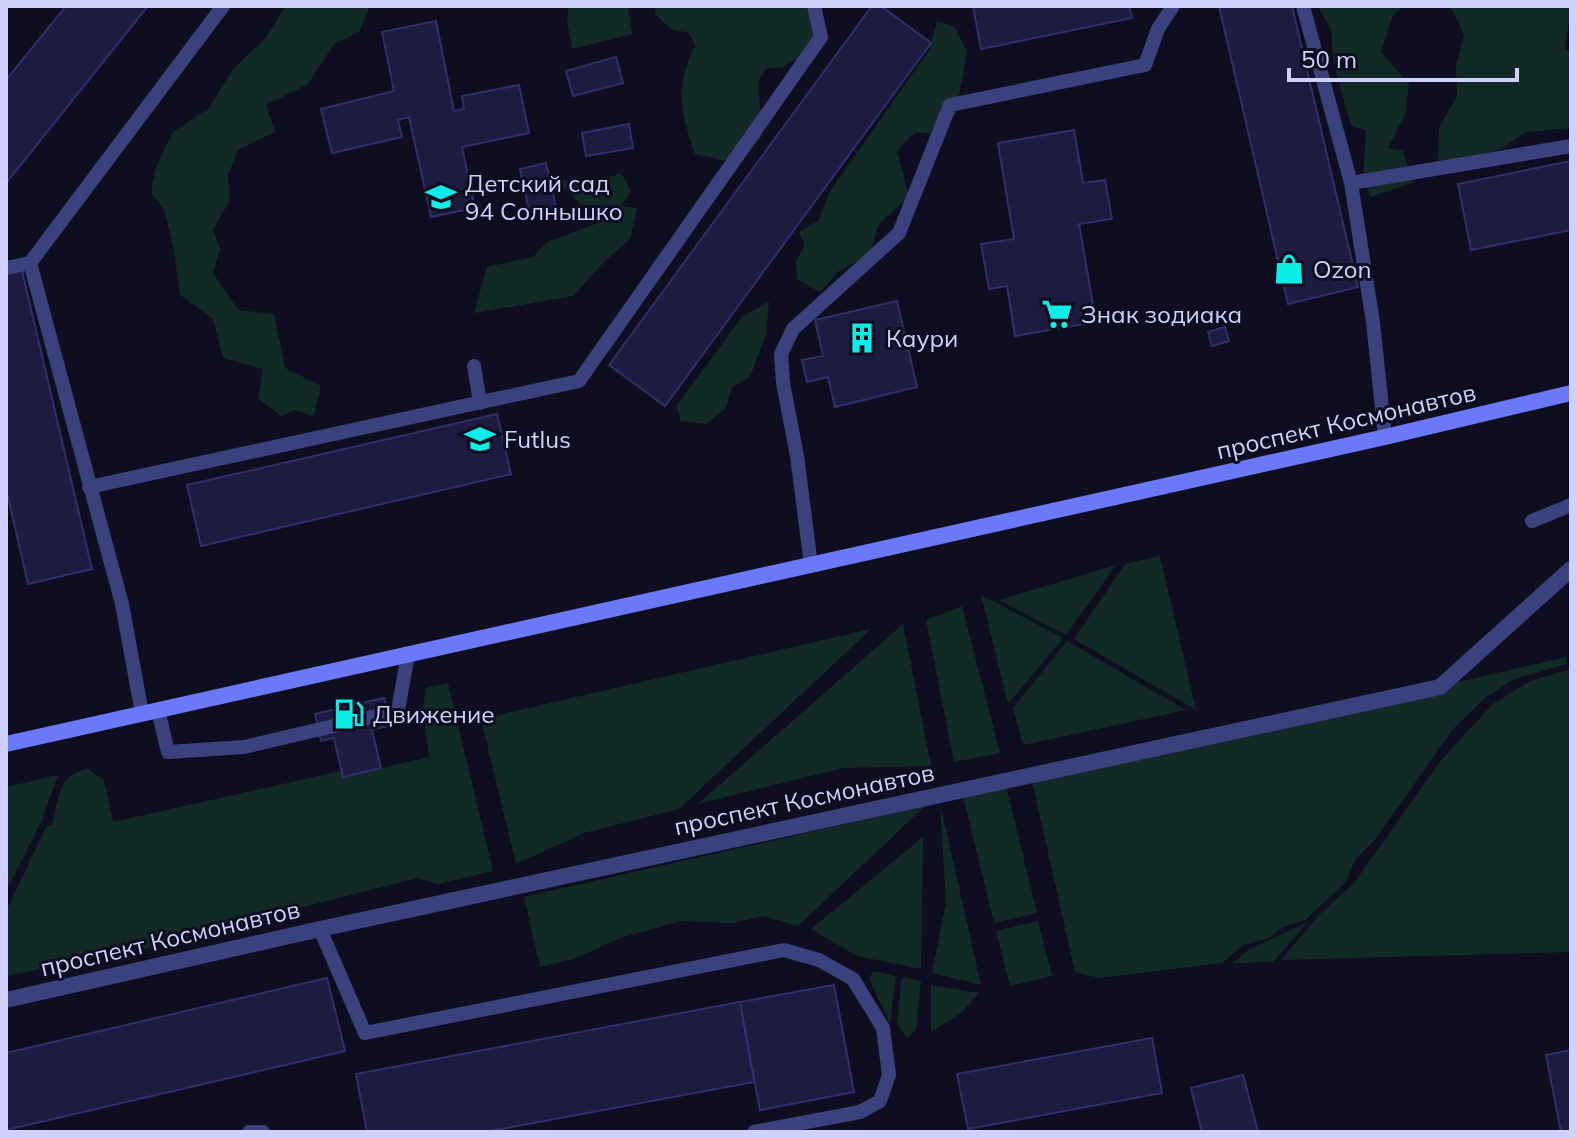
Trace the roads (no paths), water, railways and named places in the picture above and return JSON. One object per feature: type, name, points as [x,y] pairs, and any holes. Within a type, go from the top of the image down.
[{"type":"main road","name":"проспект Космонавтов","points":[[6,744],[1571,393]]},
{"type":"street","name":"проспект Космонавтов","points":[[6,1000],[320,929],[1440,687],[1571,569]]},
{"type":"lane","points":[[6,268],[30,263],[223,6]]},
{"type":"lane","points":[[89,487],[579,381],[821,37],[814,6]]},
{"type":"lane","points":[[811,565],[797,456],[783,383],[781,354],[793,329],[899,233],[950,105],[1145,65],[1158,29],[1173,6]]},
{"type":"lane","points":[[1303,6],[1351,183],[1373,322],[1385,437]]},
{"type":"lane","points":[[1351,183],[1571,146]]},
{"type":"lane","points":[[30,263],[150,711],[168,752],[244,747],[398,711],[408,654]]},
{"type":"lane","points":[[474,366],[480,403]]},
{"type":"lane","points":[[1532,521],[1571,505]]},
{"type":"lane","points":[[320,929],[365,1033],[784,950],[819,960],[853,979],[883,1028],[889,1075],[880,1101],[860,1112],[754,1132]]},
{"type":"lane","points":[[249,1132],[263,1132]]},
{"type":"place","name":"Детский сад 94 Солнышко","points":[[441,197]]},
{"type":"place","name":"Ozon","points":[[1289,269]]},
{"type":"place","name":"Знак зодиака","points":[[1057,314]]},
{"type":"place","name":"Каури","points":[[862,338]]},
{"type":"place","name":"Futlus","points":[[480,439]]},
{"type":"place","name":"Движение","points":[[349,714]]}]
